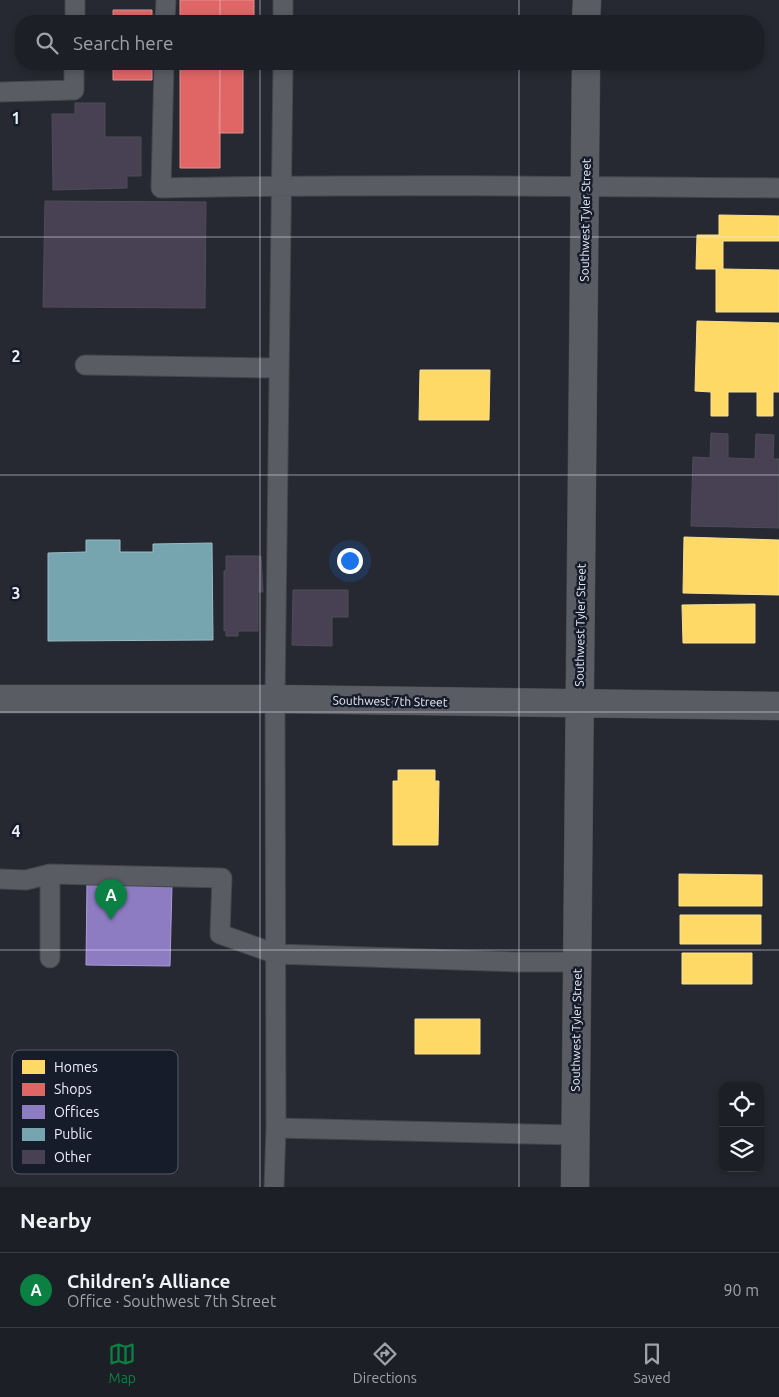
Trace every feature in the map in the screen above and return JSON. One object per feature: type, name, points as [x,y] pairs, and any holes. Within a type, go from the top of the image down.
[{"type":"street","points":[[586,15],[587,0]]},
{"type":"street","name":"Southwest Tyler Street","points":[[575,1187],[586,70]]},
{"type":"street","name":"Southwest 7th Street","points":[[0,699],[274,699],[779,706]]},
{"type":"lane","points":[[75,0],[75,15]]},
{"type":"lane","points":[[165,15],[166,0]]},
{"type":"lane","points":[[283,15],[284,0]]},
{"type":"lane","points":[[0,92],[74,90],[74,70]]},
{"type":"lane","points":[[164,70],[161,188],[281,186],[779,188]]},
{"type":"lane","points":[[274,1187],[276,954],[274,699],[282,70]]},
{"type":"lane","points":[[85,365],[278,368]]},
{"type":"lane","points":[[50,874],[50,958]]},
{"type":"lane","points":[[0,879],[26,880],[50,874],[222,878],[220,934],[276,954],[514,962],[577,962]]},
{"type":"lane","points":[[276,1128],[575,1135]]},
{"type":"building: Homes","points":[[719,215],[779,216],[779,241],[723,241],[723,269],[779,270],[779,312],[716,312],[716,269],[696,269],[697,235],[719,235]]},
{"type":"building: Homes","points":[[697,321],[779,323],[779,392],[773,392],[773,416],[757,416],[757,392],[728,392],[728,416],[711,416],[711,392],[695,391]]},
{"type":"building: Homes","points":[[420,370],[490,370],[489,420],[419,420]]},
{"type":"building: Homes","points":[[684,537],[779,540],[779,595],[683,593]]},
{"type":"building: Homes","points":[[755,604],[755,643],[683,643],[682,605]]},
{"type":"building: Homes","points":[[398,770],[435,770],[435,781],[439,781],[438,845],[393,845],[393,781],[398,781]]},
{"type":"building: Homes","points":[[679,874],[762,875],[762,906],[679,906]]},
{"type":"building: Homes","points":[[680,915],[761,915],[761,944],[680,944]]},
{"type":"building: Homes","points":[[682,953],[752,953],[752,984],[682,984]]},
{"type":"building: Homes","points":[[415,1019],[480,1019],[480,1054],[415,1054]]},
{"type":"building: Shops","points":[[180,0],[220,0],[220,15],[180,15]]},
{"type":"building: Shops","points":[[220,0],[254,0],[254,15],[220,15]]},
{"type":"building: Shops","points":[[113,10],[152,10],[152,15],[113,15]]},
{"type":"building: Shops","points":[[113,70],[152,70],[152,80],[113,80]]},
{"type":"building: Shops","points":[[180,70],[220,70],[220,168],[180,168]]},
{"type":"building: Shops","points":[[220,70],[243,70],[243,133],[219,133]]},
{"type":"building: Offices","points":[[87,882],[172,884],[170,966],[86,965]]},
{"type":"building: Public","points":[[86,540],[120,540],[120,552],[153,552],[153,544],[212,543],[213,640],[48,641],[48,553],[86,552]]},
{"type":"building: Other","points":[[75,103],[105,103],[105,137],[141,137],[141,176],[127,176],[127,188],[53,190],[52,114],[75,114]]},
{"type":"building: Other","points":[[45,201],[206,202],[205,308],[43,307]]},
{"type":"building: Other","points":[[711,433],[728,434],[728,458],[755,459],[756,434],[774,435],[773,459],[779,459],[779,528],[691,526],[693,457],[710,458]]},
{"type":"building: Other","points":[[226,556],[261,556],[263,592],[258,592],[258,631],[238,631],[238,636],[226,636],[226,630],[224,631],[224,571],[226,571]]},
{"type":"building: Other","points":[[293,590],[348,590],[348,617],[332,617],[332,646],[292,645]]},
{"type":"place","name":"Children’s Alliance","points":[[111,920]]}]
